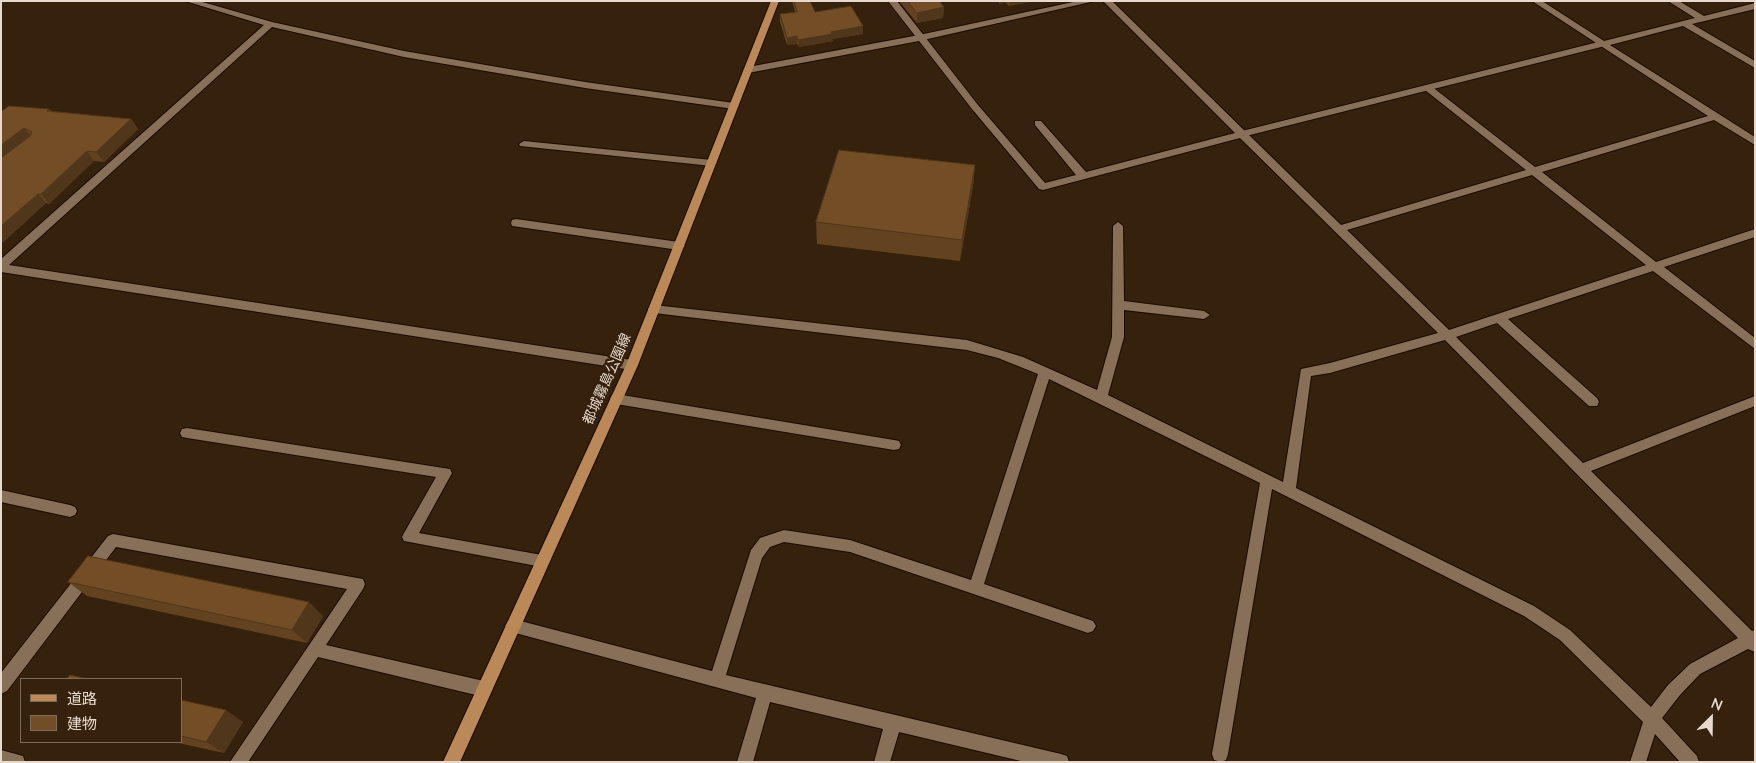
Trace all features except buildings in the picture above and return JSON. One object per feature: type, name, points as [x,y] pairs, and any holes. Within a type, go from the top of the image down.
[{"type":"main road","name":"都城霧島公園線","points":[[451,762],[632,365],[775,1]]},
{"type":"street","points":[[189,1],[270,24],[404,54],[584,85],[734,106]]},
{"type":"street","points":[[892,1],[919,38],[1042,187],[1242,134],[1755,6]]},
{"type":"street","points":[[748,70],[919,38],[1091,1]]},
{"type":"street","points":[[1107,1],[1447,335],[1753,641],[1695,669],[1674,690],[1652,719],[1638,762]]},
{"type":"street","points":[[1536,1],[1755,142]]},
{"type":"street","points":[[1672,1],[1703,19]]},
{"type":"street","points":[[1684,23],[1755,65]]},
{"type":"street","points":[[1,267],[270,24]]},
{"type":"street","points":[[1428,88],[1755,344]]},
{"type":"street","points":[[1338,229],[1715,117]]},
{"type":"street","points":[[1038,123],[1083,176]]},
{"type":"street","points":[[524,144],[712,163]]},
{"type":"street","points":[[516,223],[679,246]]},
{"type":"street","points":[[1101,396],[1118,337],[1118,226]]},
{"type":"street","points":[[1289,492],[1305,372],[1330,368],[1447,335],[1755,233]]},
{"type":"street","points":[[1,267],[632,365]]},
{"type":"street","points":[[1118,305],[1204,315]]},
{"type":"street","points":[[654,309],[967,345],[997,352],[1101,396],[1267,481],[1530,611],[1565,635],[1652,719],[1690,762]]},
{"type":"street","points":[[1499,318],[1593,402]]},
{"type":"street","points":[[976,587],[1045,372]]},
{"type":"street","points":[[616,399],[894,445]]},
{"type":"street","points":[[1581,469],[1755,400]]},
{"type":"street","points":[[187,433],[445,473],[408,537],[542,560]]},
{"type":"street","points":[[1220,754],[1267,481]]},
{"type":"street","points":[[1,496],[70,511]]},
{"type":"street","points":[[717,680],[756,555],[765,542],[784,536],[850,546],[1088,626]]},
{"type":"street","points":[[1,686],[113,540],[358,584],[238,762]]},
{"type":"street","points":[[513,626],[765,693],[1061,762]]},
{"type":"street","points":[[314,649],[484,689]]},
{"type":"street","points":[[745,762],[765,693]]},
{"type":"street","points":[[882,762],[893,723]]},
{"type":"street","points":[[1,758],[17,762]]}]
